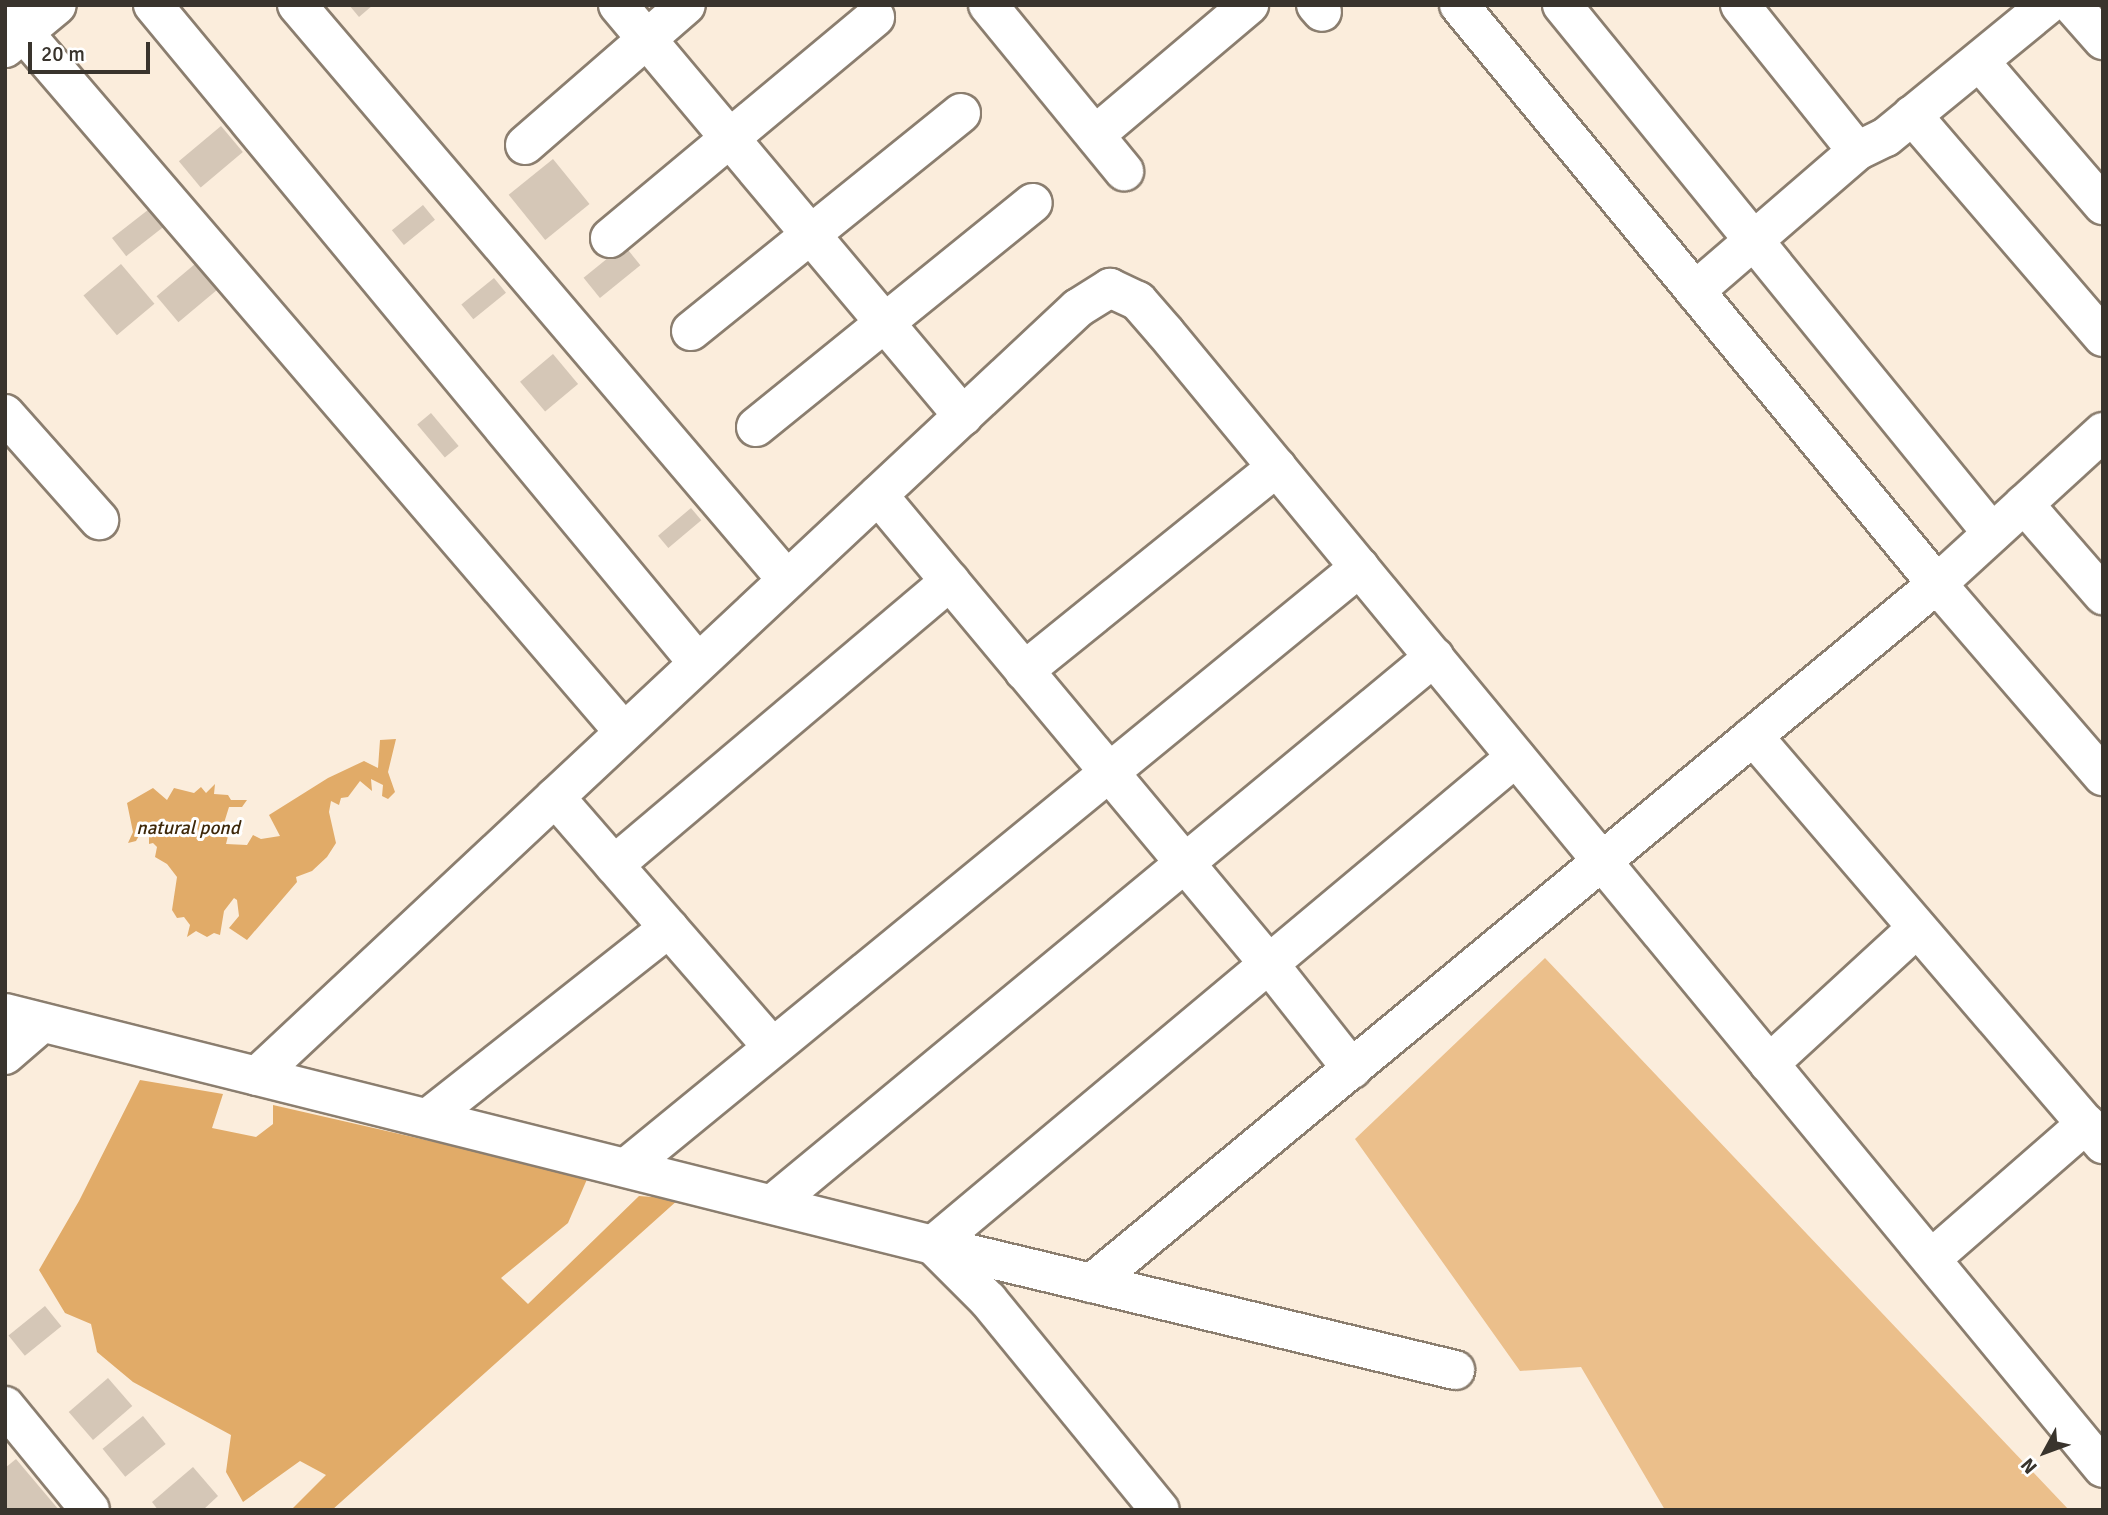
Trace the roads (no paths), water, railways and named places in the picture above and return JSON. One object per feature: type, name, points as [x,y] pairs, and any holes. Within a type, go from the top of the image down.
[{"type":"street","points":[[57,5],[12,31],[624,732]]},
{"type":"street","points":[[153,5],[698,663]]},
{"type":"street","points":[[297,5],[787,580]]},
{"type":"street","points":[[618,5],[962,416]]},
{"type":"street","points":[[525,145],[686,5]]},
{"type":"street","points":[[1094,135],[1249,5]]},
{"type":"street","points":[[1459,5],[1937,584],[2103,776]]},
{"type":"street","points":[[1562,5],[1752,242],[1992,533]]},
{"type":"street","points":[[1740,5],[1857,151]]},
{"type":"street","points":[[1695,291],[1857,151],[1886,137],[2047,5]]},
{"type":"street","points":[[2072,5],[2103,40]]},
{"type":"street","points":[[995,8],[1124,171]]},
{"type":"street","points":[[610,238],[875,17]]},
{"type":"street","points":[[1980,62],[2103,205]]},
{"type":"street","points":[[691,331],[961,113]]},
{"type":"street","points":[[1912,115],[2103,337]]},
{"type":"street","points":[[755,427],[1032,203]]},
{"type":"street","points":[[257,1076],[1078,308],[1110,288],[1138,301],[2103,1468]]},
{"type":"street","points":[[5,414],[99,520]]},
{"type":"street","points":[[1092,1283],[1937,584],[2103,432]]},
{"type":"street","points":[[1024,670],[1277,467]]},
{"type":"street","points":[[878,495],[1269,964],[1352,1069]]},
{"type":"street","points":[[2024,504],[2103,595]]},
{"type":"street","points":[[626,1167],[1360,567]]},
{"type":"street","points":[[614,865],[950,581]]},
{"type":"street","points":[[774,1203],[1434,657]]},
{"type":"street","points":[[1752,736],[2094,1134],[1931,1259]]},
{"type":"street","points":[[933,1245],[1516,757]]},
{"type":"street","points":[[555,797],[772,1047]]},
{"type":"street","points":[[428,1118],[669,928]]},
{"type":"street","points":[[1769,1064],[1917,928]]},
{"type":"street","points":[[5,1013],[774,1203],[933,1245],[1455,1370]]},
{"type":"street","points":[[5,1055],[42,1023]]},
{"type":"street","points":[[933,1245],[988,1300],[1160,1510]]},
{"type":"street","points":[[5,1406],[90,1510]]},
{"type":"water","name":"natural pond","points":[[396,739],[388,772],[395,792],[388,799],[382,796],[383,785],[371,779],[372,791],[360,781],[348,797],[341,798],[339,805],[331,801],[329,812],[336,843],[327,857],[312,871],[296,877],[297,882],[247,940],[229,928],[239,916],[237,900],[234,898],[224,911],[220,935],[214,933],[207,937],[196,931],[187,937],[190,925],[184,917],[177,918],[172,910],[177,877],[167,864],[155,857],[157,847],[153,843],[149,844],[149,837],[141,832],[136,841],[128,843],[133,832],[127,803],[153,788],[167,800],[174,788],[194,793],[201,787],[206,793],[215,784],[214,794],[228,795],[231,800],[247,800],[242,807],[229,807],[224,823],[228,836],[226,844],[247,845],[253,835],[261,839],[280,836],[269,815],[328,778],[364,761],[378,768],[380,740]]},
{"type":"water","points":[[140,1080],[223,1094],[212,1128],[256,1137],[273,1124],[273,1105],[588,1177],[568,1223],[501,1278],[528,1304],[639,1196],[679,1199],[332,1510],[291,1510],[326,1475],[300,1461],[243,1502],[226,1472],[231,1435],[133,1382],[97,1352],[91,1324],[65,1313],[39,1270],[79,1201]]}]
